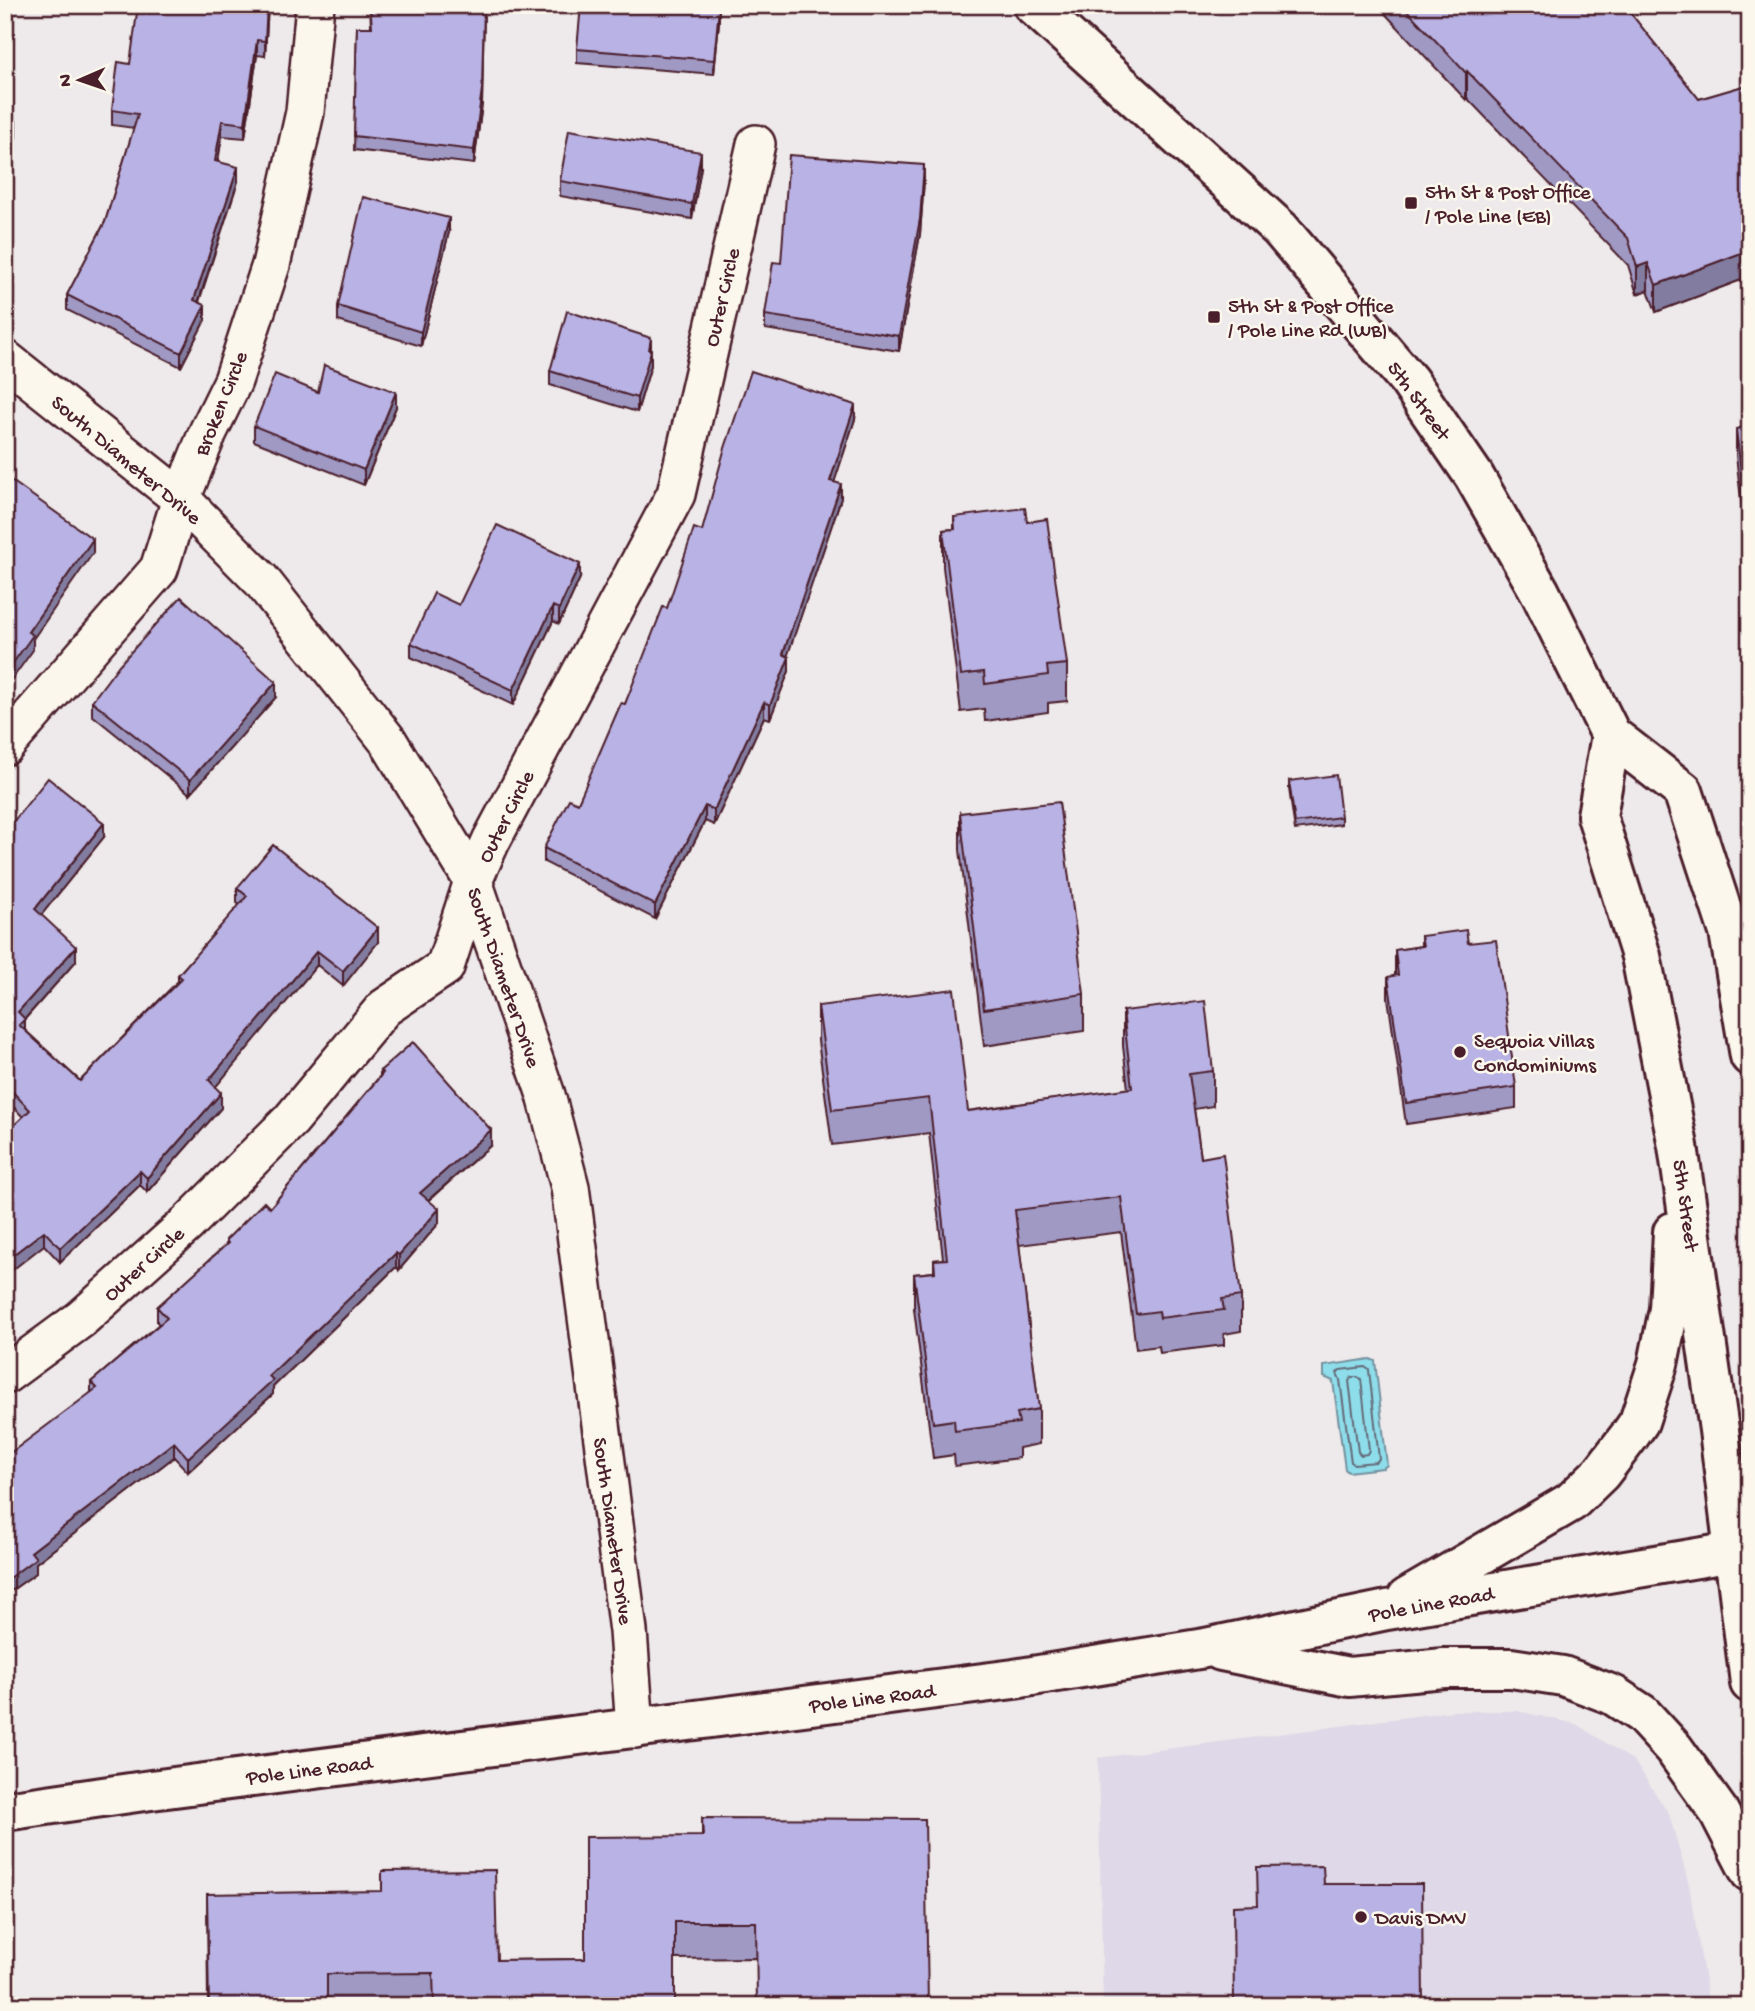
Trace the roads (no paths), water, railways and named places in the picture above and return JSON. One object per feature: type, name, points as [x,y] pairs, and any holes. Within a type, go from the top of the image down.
[{"type":"main road","name":"5th Street","points":[[1033,5],[1280,229],[1409,381],[1480,488],[1540,592],[1611,735],[1683,791],[1729,932],[1750,1056]]},
{"type":"main road","name":"5th Street","points":[[1611,735],[1597,816],[1641,956],[1678,1146],[1719,1430],[1744,1550],[1750,1683]]},
{"type":"main road","points":[[1387,1610],[1571,1502],[1601,1473],[1639,1422],[1658,1364],[1669,1310],[1678,1146]]},
{"type":"main road","name":"Pole Line Road","points":[[5,1811],[164,1788],[1013,1679],[1205,1648],[1387,1610],[1744,1550]]},
{"type":"main road","points":[[1205,1648],[1349,1677],[1444,1668],[1511,1668],[1563,1676],[1613,1695],[1642,1714],[1674,1749],[1719,1812],[1750,1872]]},
{"type":"street","name":"Broken Circle","points":[[5,746],[159,569],[181,499],[208,432],[233,381],[271,265],[305,112],[315,5]]},
{"type":"street","name":"Outer Circle","points":[[5,1374],[81,1320],[187,1224],[291,1120],[384,1008],[444,967],[473,881],[491,841],[676,494],[756,144]]},
{"type":"street","name":"South Diameter Drive","points":[[5,359],[181,499],[261,580],[388,741],[473,881],[546,1095],[570,1187],[628,1631],[635,1729]]},
{"type":"water","points":[[1370,1359],[1375,1361],[1387,1465],[1383,1468],[1348,1472],[1345,1469],[1333,1381],[1324,1377],[1324,1366]]},
{"type":"place","name":"5th St & Post Office / Pole Line (EB)","points":[[1411,203]]},
{"type":"place","name":"5th St & Post Office / Pole Line Rd (WB)","points":[[1214,317]]},
{"type":"place","name":"Sequoia Villas Condominiums","points":[[1460,1052]]},
{"type":"place","name":"Davis DMV","points":[[1361,1917]]}]
